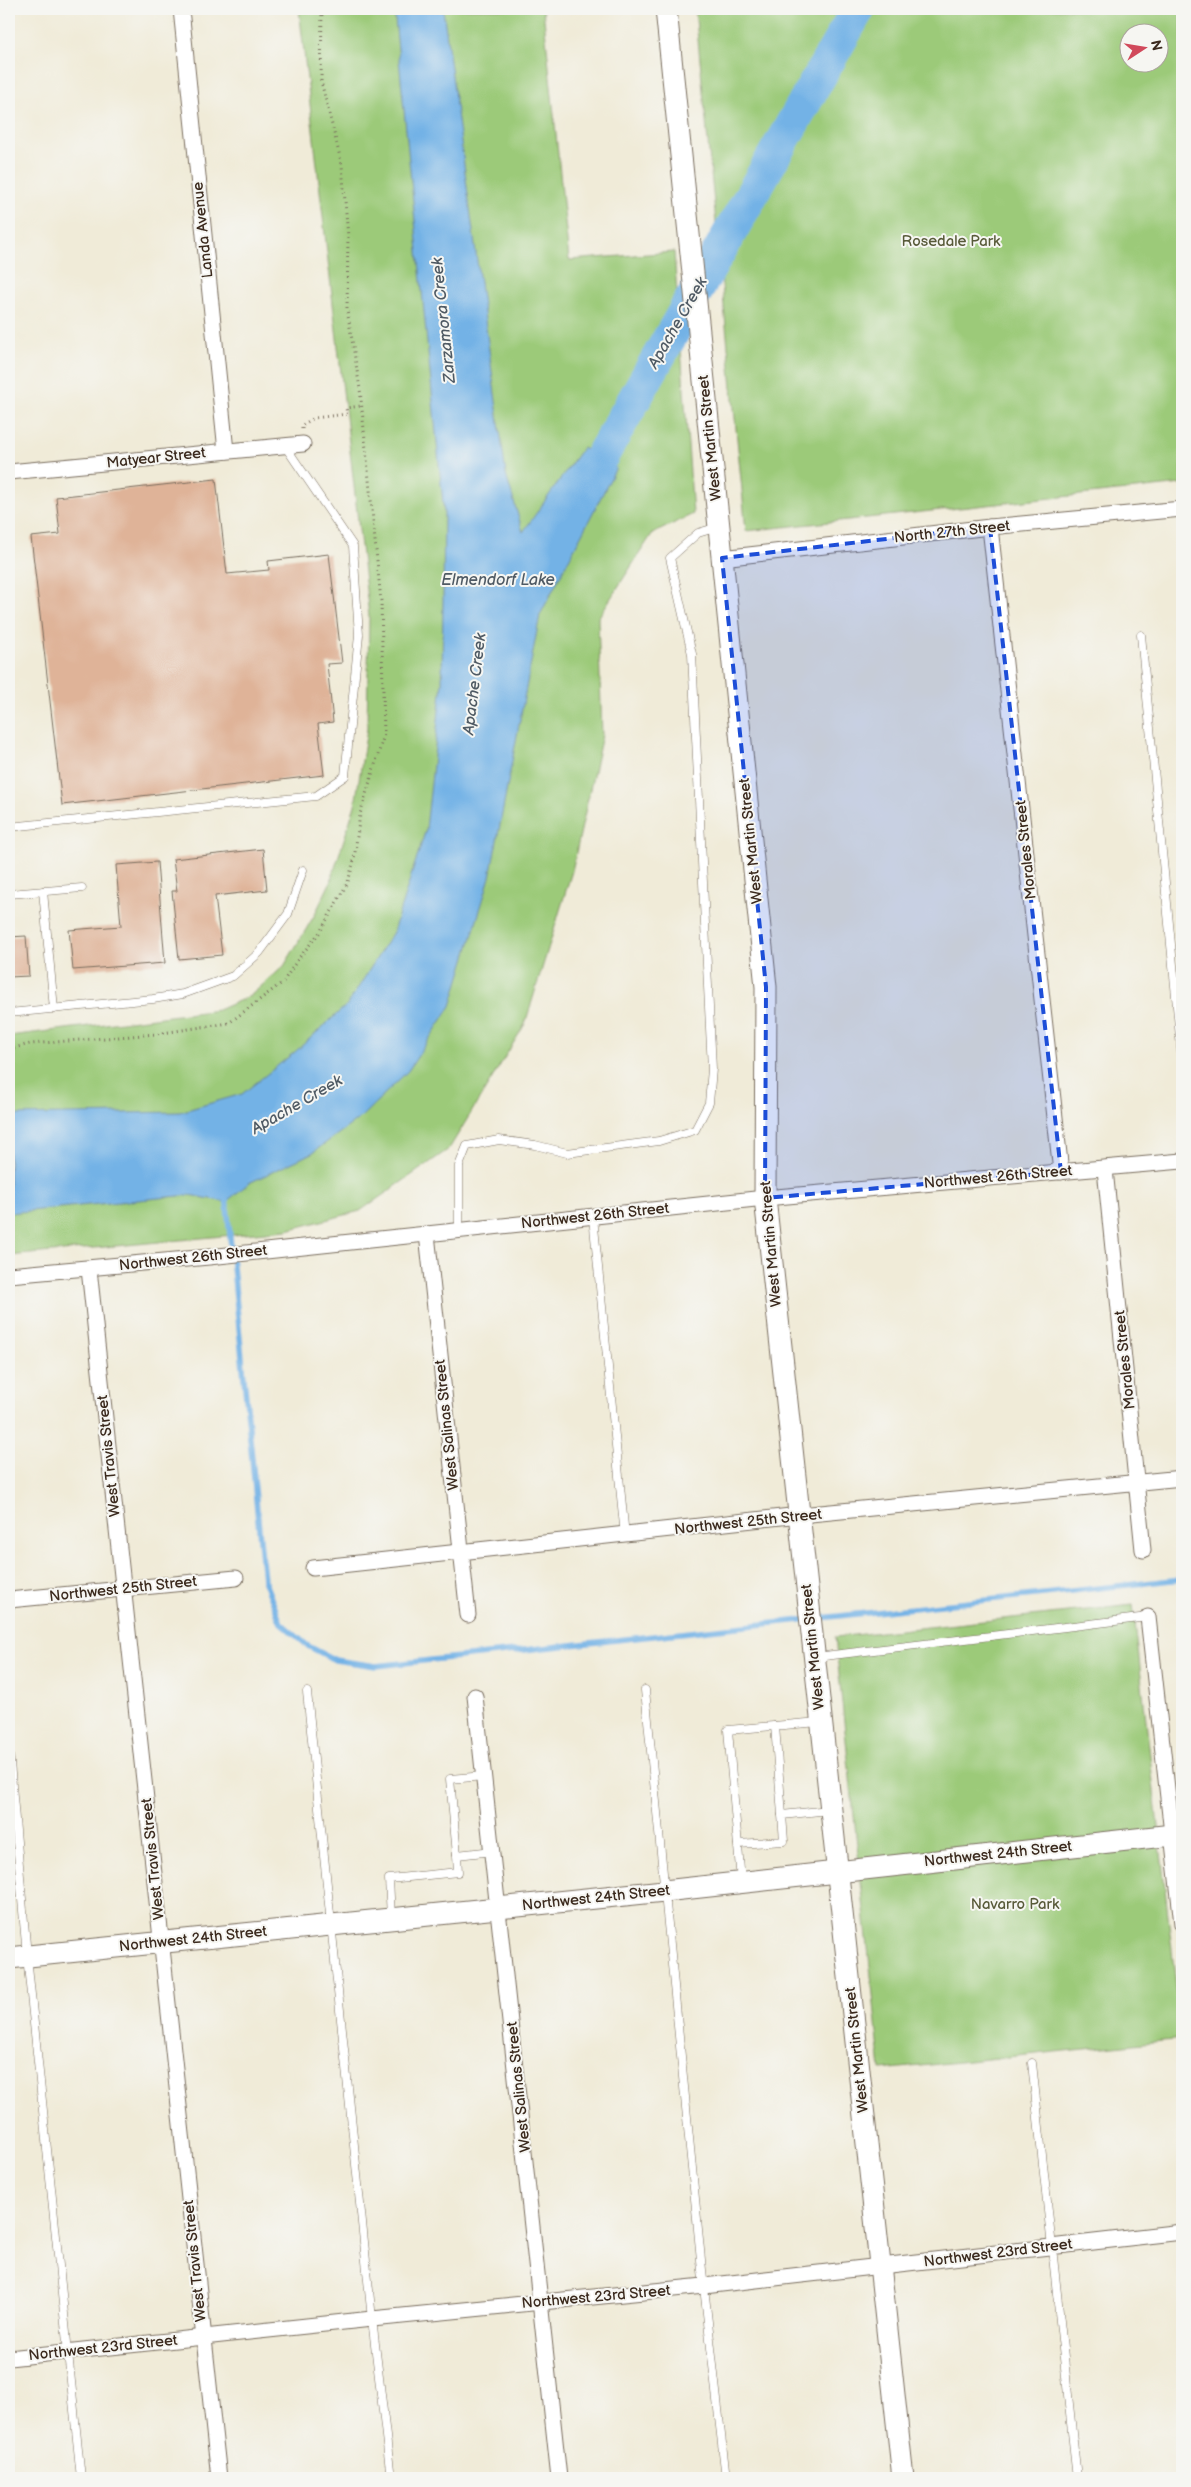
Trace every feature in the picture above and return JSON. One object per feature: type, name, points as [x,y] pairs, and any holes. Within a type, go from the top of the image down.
[{"type":"street","name":"Landa Avenue","points":[[181,9],[226,451]]},
{"type":"street","name":"West Martin Street","points":[[666,9],[766,988],[765,1198],[903,2478]]},
{"type":"street","name":"Matyear Street","points":[[9,472],[303,444]]},
{"type":"street","name":"North 27th Street","points":[[722,558],[990,527],[1182,509]]},
{"type":"street","name":"Morales Street","points":[[990,527],[1061,1172]]},
{"type":"street","name":"Northwest 26th Street","points":[[9,1275],[209,1257],[765,1198],[1182,1161]]},
{"type":"street","name":"Morales Street","points":[[1105,1169],[1138,1482],[1143,1550]]},
{"type":"street","name":"West Salinas Street","points":[[428,1234],[468,1615]]},
{"type":"street","name":"West Travis Street","points":[[89,1269],[219,2478]]},
{"type":"street","name":"Northwest 25th Street","points":[[313,1568],[800,1516],[1182,1478]]},
{"type":"street","name":"Northwest 25th Street","points":[[9,1600],[236,1578]]},
{"type":"street","points":[[1148,1617],[1178,1834],[1182,1924]]},
{"type":"street","name":"West Salinas Street","points":[[475,1696],[559,2478]]},
{"type":"street","name":"Northwest 24th Street","points":[[18,1957],[664,1891],[1178,1834]]},
{"type":"street","name":"Northwest 23rd Street","points":[[9,2358],[372,2318],[704,2286],[1182,2232]]},
{"type":"lane","points":[[9,827],[316,796],[345,776],[359,635],[353,546],[285,445]]},
{"type":"lane","points":[[459,1230],[459,1166],[467,1146],[499,1140],[536,1145],[567,1153],[659,1140],[695,1130],[709,1103],[712,1069],[692,654],[670,558],[698,533],[719,527]]},
{"type":"lane","points":[[1141,635],[1182,1058]]},
{"type":"lane","points":[[9,1013],[183,994],[233,976],[259,953],[288,914],[303,870]]},
{"type":"lane","points":[[9,894],[82,888]]},
{"type":"lane","points":[[43,891],[54,1009]]},
{"type":"lane","points":[[593,1217],[625,1536]]},
{"type":"lane","points":[[814,1654],[1148,1617]]},
{"type":"lane","points":[[645,1690],[704,2286],[726,2478]]},
{"type":"lane","points":[[307,1692],[372,2318],[391,2478]]},
{"type":"lane","points":[[742,1882],[728,1730],[821,1722]]},
{"type":"lane","points":[[738,1844],[784,1841],[775,1726]]},
{"type":"lane","points":[[9,1751],[18,1957],[68,2351],[81,2478]]},
{"type":"lane","points":[[392,1919],[389,1879],[458,1872],[450,1779],[484,1776]]},
{"type":"lane","points":[[782,1815],[831,1810]]},
{"type":"lane","points":[[457,1855],[493,1851]]},
{"type":"lane","points":[[1032,2064],[1077,2478]]},
{"type":"path","points":[[9,1050],[30,1044],[156,1034],[229,1023],[283,982],[298,959],[320,932],[348,882],[354,860],[360,814],[384,735],[381,601],[361,406],[347,309],[348,237],[342,165],[321,81],[322,9]]},
{"type":"path","points":[[303,444],[302,425],[314,418],[347,414],[346,408],[361,406]]},
{"type":"highlighted area","points":[[990,527],[1061,1172],[765,1198],[766,987],[722,558]]},
{"type":"green space","points":[[299,9],[543,9],[569,260],[674,252],[693,514],[652,534],[598,618],[602,735],[572,871],[525,1024],[449,1149],[360,1211],[287,1230],[9,1256],[9,1036],[218,1010],[250,996],[284,966],[314,916],[330,883],[355,805],[367,729],[369,616]]},
{"type":"green space","name":"Rosedale Park","points":[[695,9],[1182,9],[1182,484],[746,531]]},
{"type":"green space","name":"Navarro Park","points":[[1133,1605],[1182,2039],[881,2070],[835,1637]]},
{"type":"water","name":"Elmendorf Lake","points":[[394,9],[443,9],[506,475],[523,532],[583,447],[616,468],[540,615],[490,877],[451,1006],[408,1071],[360,1118],[312,1153],[249,1183],[226,1202],[189,1195],[9,1213],[9,1115],[180,1112],[242,1094],[296,1051],[348,1004],[393,932],[426,829],[442,683],[444,514]]},
{"type":"building","points":[[216,479],[227,574],[269,570],[268,561],[329,554],[342,663],[327,664],[333,722],[318,724],[324,775],[62,805],[31,537],[60,534],[56,497]]},
{"type":"building","points":[[263,849],[267,890],[215,896],[222,955],[179,959],[172,891],[177,891],[173,859]]},
{"type":"building","points":[[157,862],[165,963],[73,970],[69,930],[121,926],[116,865]]},
{"type":"building","points":[[26,936],[29,976],[9,977],[9,937]]},
{"type":"waterway","name":"Apache Creek","points":[[573,497],[600,459],[858,9]]},
{"type":"waterway","points":[[226,1196],[264,1580],[281,1623],[308,1646],[335,1660],[376,1666],[1182,1579]]},
{"type":"water label","name":"Zarzamora Creek","points":[[444,320]]}]
